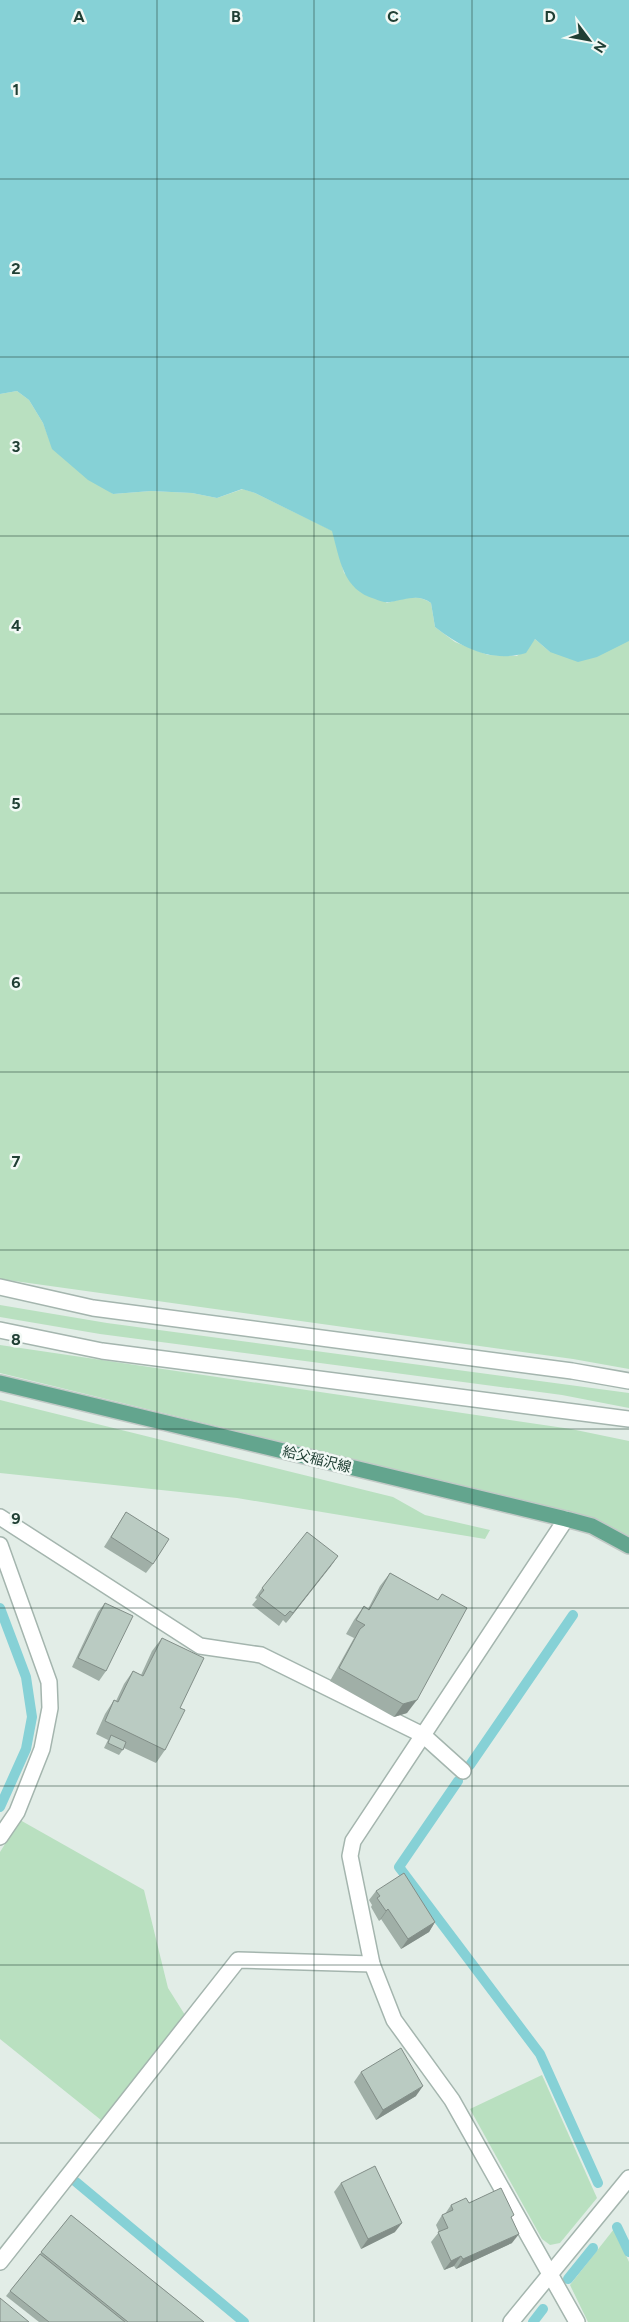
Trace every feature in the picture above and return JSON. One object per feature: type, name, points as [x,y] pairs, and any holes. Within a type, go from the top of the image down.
[{"type":"main road","name":"給父稲沢線","points":[[0,1383],[592,1526],[629,1546]]},
{"type":"street","points":[[0,1287],[93,1308],[572,1371],[629,1381]]},
{"type":"street","points":[[0,1330],[102,1351],[629,1420]]},
{"type":"street","points":[[0,1517],[200,1646],[261,1656],[423,1735],[463,1771]]},
{"type":"street","points":[[566,1520],[353,1841],[350,1856],[372,1964],[394,2020],[452,2100],[577,2322]]},
{"type":"street","points":[[0,1545],[49,1682],[50,1708],[42,1749],[17,1812],[0,1837]]},
{"type":"street","points":[[0,2262],[238,1960],[372,1964]]},
{"type":"street","points":[[511,2322],[629,2178]]},
{"type":"green space","points":[[17,391],[29,400],[43,423],[53,449],[113,494],[151,491],[192,493],[217,498],[243,489],[255,493],[333,531],[344,573],[387,603],[420,598],[431,603],[435,627],[455,642],[488,655],[517,656],[535,639],[550,652],[629,641],[629,1369],[573,1359],[0,1279],[0,394]]},
{"type":"green space","points":[[0,1305],[107,1323],[629,1393],[629,1408],[562,1395],[100,1334],[0,1317]]},
{"type":"green space","points":[[0,1345],[571,1429],[629,1441],[629,1545],[588,1517],[0,1373]]},
{"type":"green space","points":[[0,1400],[393,1497],[425,1515],[490,1530],[485,1539],[237,1498],[0,1473]]},
{"type":"green space","points":[[20,1820],[144,1890],[168,1988],[185,2015],[101,2120],[0,2039],[0,1852]]},
{"type":"green space","points":[[542,2075],[597,2198],[560,2243],[550,2245],[542,2239],[470,2109]]},
{"type":"green space","points":[[614,2229],[629,2262],[629,2322],[588,2322],[570,2285]]},
{"type":"water","points":[[0,0],[629,0],[629,641],[597,657],[578,662],[550,652],[535,639],[526,653],[513,656],[489,655],[478,652],[445,635],[435,627],[431,603],[426,600],[411,598],[386,602],[364,595],[349,581],[344,572],[332,531],[255,493],[242,489],[217,498],[192,493],[151,491],[113,494],[88,480],[52,449],[43,423],[29,400],[17,391],[0,394]]},
{"type":"building","points":[[126,1512],[169,1539],[153,1564],[111,1537]]},
{"type":"building","points":[[307,1532],[338,1556],[293,1613],[290,1611],[285,1616],[259,1596],[264,1590],[262,1588]]},
{"type":"building","points":[[390,1573],[438,1600],[442,1594],[467,1608],[417,1700],[403,1704],[339,1668],[360,1629],[365,1625],[356,1620],[364,1606],[369,1610]]},
{"type":"building","points":[[105,1603],[133,1616],[106,1671],[78,1658]]},
{"type":"building","points":[[162,1638],[204,1658],[180,1708],[185,1710],[165,1750],[105,1721],[114,1700],[118,1702],[133,1671],[143,1676]]},
{"type":"building","points":[[111,1735],[126,1742],[123,1750],[108,1743]]},
{"type":"building","points":[[404,1873],[435,1922],[408,1939],[388,1909],[386,1911],[377,1898],[380,1896],[376,1891]]},
{"type":"building","points":[[401,2048],[423,2086],[383,2110],[361,2072]]},
{"type":"building","points":[[375,2166],[402,2223],[368,2239],[341,2183]]},
{"type":"building","points":[[501,2188],[514,2215],[511,2217],[519,2234],[463,2259],[461,2256],[451,2261],[438,2232],[448,2228],[442,2215],[453,2210],[451,2205],[466,2198],[469,2203]]},
{"type":"building","points":[[71,2215],[204,2322],[128,2322],[41,2252]]},
{"type":"building","points":[[40,2254],[125,2322],[49,2322],[10,2291]]},
{"type":"building","points":[[0,2298],[29,2322],[0,2322]]},
{"type":"waterway","points":[[0,1608],[26,1677],[32,1717],[26,1749],[0,1807]]},
{"type":"waterway","points":[[470,1765],[573,1615]]},
{"type":"waterway","points":[[458,1781],[399,1867],[540,2054],[598,2183]]},
{"type":"waterway","points":[[76,2182],[244,2322]]},
{"type":"waterway","points":[[617,2227],[629,2252]]},
{"type":"waterway","points":[[568,2279],[593,2248]]},
{"type":"waterway","points":[[533,2322],[543,2309]]}]
